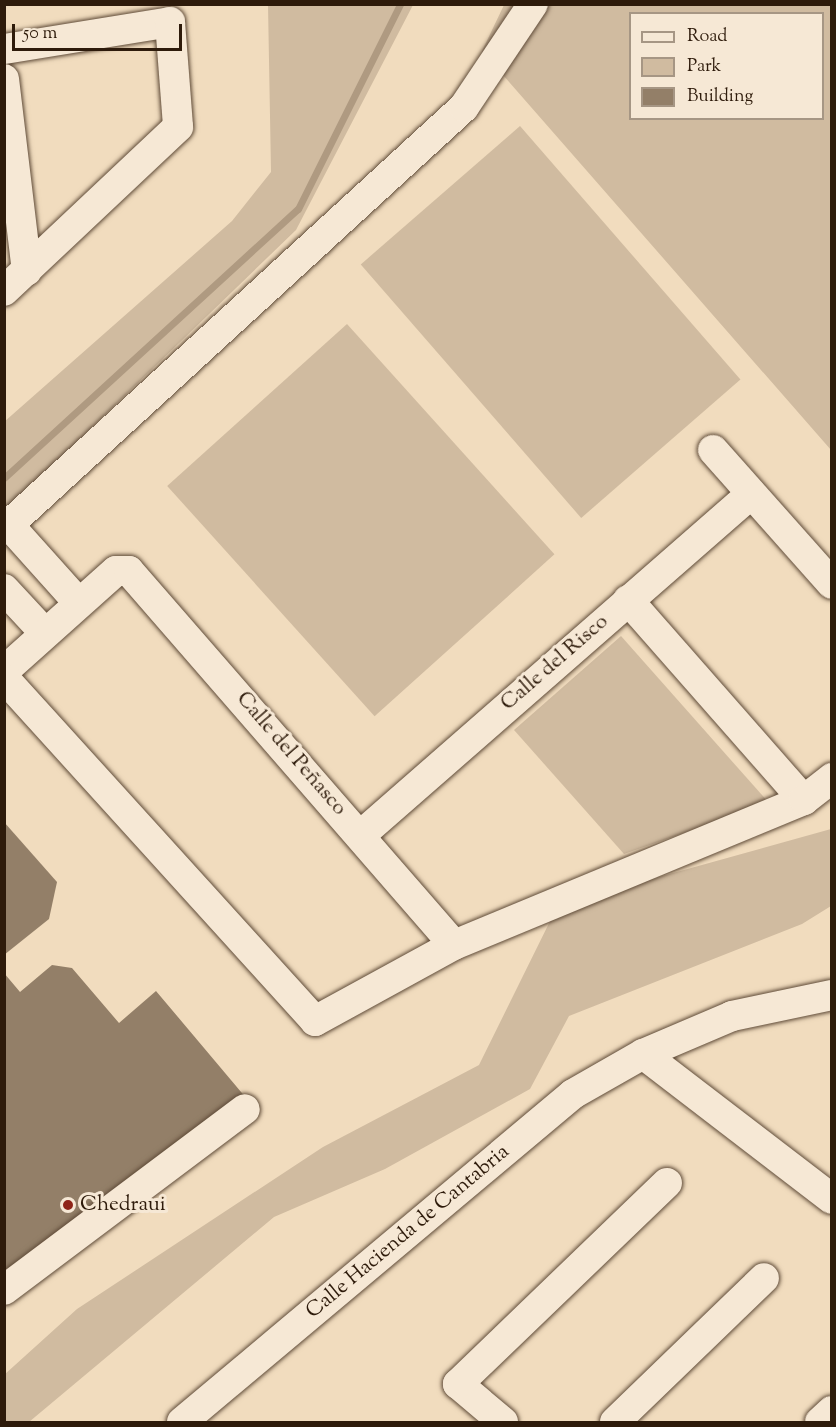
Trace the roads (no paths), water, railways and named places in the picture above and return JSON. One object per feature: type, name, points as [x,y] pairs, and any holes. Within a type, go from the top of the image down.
[{"type":"street","points":[[533,4],[464,107],[6,526],[78,602],[4,672],[14,689],[315,1021],[454,945],[804,800],[831,778]]},
{"type":"street","points":[[4,49],[170,22],[178,127],[4,291]]},
{"type":"street","points":[[4,80],[27,271]]},
{"type":"street","points":[[713,450],[831,584]]},
{"type":"street","name":"Calle del Risco","points":[[362,834],[751,494]]},
{"type":"street","name":"Calle del Peñasco","points":[[78,602],[123,568],[129,571],[362,834],[454,945]]},
{"type":"street","points":[[4,589],[44,632]]},
{"type":"street","points":[[628,600],[804,800]]},
{"type":"street","name":"Calle Hacienda de Cantabria","points":[[182,1422],[573,1094],[643,1054],[732,1016],[828,999]]},
{"type":"street","points":[[643,1054],[831,1199]]},
{"type":"street","points":[[4,1290],[245,1108]]},
{"type":"street","points":[[503,1422],[458,1384],[667,1183]]},
{"type":"street","points":[[615,1422],[764,1278]]},
{"type":"street","points":[[820,1422],[831,1411]]},
{"type":"waterway","points":[[4,478],[298,209],[400,4]]},
{"type":"place","name":"Chedraui","points":[[68,1205]]}]
